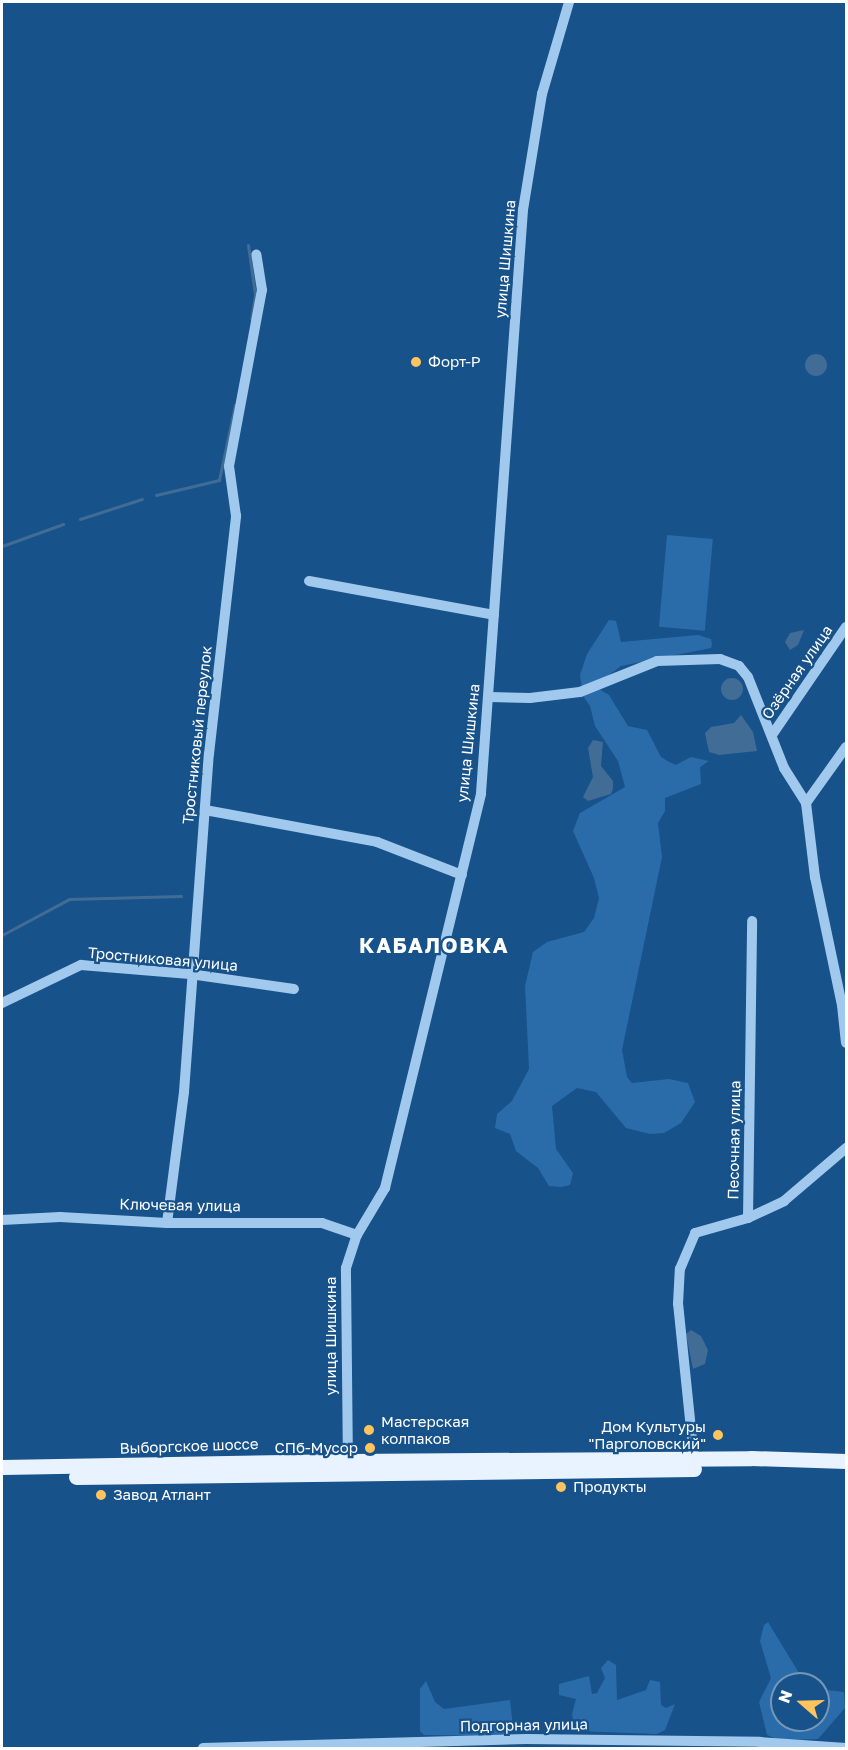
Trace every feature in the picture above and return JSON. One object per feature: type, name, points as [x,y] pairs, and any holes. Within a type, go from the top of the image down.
[{"type":"main road","name":"Выборгское шоссе","points":[[2,1477],[694,1458],[846,1461]]},
{"type":"main road","name":"Выборгское шоссе","points":[[2,1467],[752,1468],[846,1471]]},
{"type":"street","name":"улица Шишкина","points":[[348,1467],[346,1268],[357,1235],[385,1188],[481,793],[523,210],[542,93],[569,2]]},
{"type":"street","name":"Тростниковый переулок","points":[[167,1223],[184,1092],[190,974],[236,516],[229,466],[262,290],[256,254]]},
{"type":"street","points":[[309,581],[494,615]]},
{"type":"street","name":"Озёрная улица","points":[[772,735],[846,627]]},
{"type":"street","points":[[489,697],[530,698],[580,692],[657,661],[720,659],[739,666],[748,677],[784,768],[806,803],[814,877],[842,1005],[846,1043]]},
{"type":"street","points":[[806,803],[846,747]]},
{"type":"street","points":[[205,810],[377,842],[462,875]]},
{"type":"street","name":"Песочная улица","points":[[694,1458],[678,1304],[680,1269],[696,1233],[748,1218],[752,921]]},
{"type":"street","name":"Тростниковая улица","points":[[2,1004],[81,965],[190,974],[294,989]]},
{"type":"street","points":[[748,1218],[784,1201],[846,1148]]},
{"type":"street","name":"Ключевая улица","points":[[2,1220],[60,1217],[167,1223],[322,1223],[357,1235]]},
{"type":"street","name":"Подгорная улица","points":[[202,1749],[526,1739],[760,1742],[846,1748]]},
{"type":"shaded area","points":[[812,354],[820,354],[827,361],[827,369],[820,376],[812,376],[805,369],[805,361]]},
{"type":"shaded area","points":[[667,535],[713,539],[705,631],[659,627]]},
{"type":"shaded area","points":[[609,620],[616,621],[621,642],[698,635],[711,639],[712,644],[711,648],[621,666],[594,686],[609,695],[628,726],[647,730],[661,757],[676,765],[691,757],[709,761],[700,767],[701,784],[665,798],[665,811],[658,823],[662,857],[622,1050],[627,1077],[632,1083],[669,1079],[688,1083],[695,1102],[681,1123],[664,1133],[650,1134],[626,1128],[596,1092],[577,1088],[552,1106],[556,1149],[573,1173],[570,1185],[549,1186],[538,1168],[516,1151],[510,1134],[495,1128],[497,1114],[512,1101],[529,1069],[525,986],[533,952],[547,942],[584,932],[594,918],[599,898],[594,878],[573,831],[580,813],[625,787],[618,761],[595,726],[590,706],[583,696],[580,675],[587,654]]},
{"type":"shaded area","points":[[804,630],[798,645],[790,650],[785,642],[790,633]]},
{"type":"shaded area","points":[[732,678],[740,681],[743,689],[740,697],[732,700],[724,697],[721,689],[724,681]]},
{"type":"shaded area","points":[[741,715],[753,732],[757,751],[719,755],[709,752],[705,733],[711,727],[734,723]]},
{"type":"shaded area","points":[[593,740],[603,742],[601,766],[613,781],[613,789],[611,794],[588,801],[583,797],[593,777],[588,748]]},
{"type":"shaded area","points":[[691,1330],[701,1336],[708,1350],[705,1364],[693,1369],[686,1334]]},
{"type":"shaded area","points":[[768,1622],[798,1672],[770,1672],[770,1675],[760,1641],[764,1625]]},
{"type":"shaded area","points":[[608,1660],[616,1665],[617,1700],[646,1690],[650,1680],[660,1682],[661,1705],[666,1708],[675,1704],[665,1730],[657,1734],[575,1731],[572,1714],[576,1699],[559,1695],[559,1684],[589,1676],[592,1694],[597,1693],[605,1678],[601,1668]]},
{"type":"shaded area","points":[[770,1680],[770,1732],[824,1732],[818,1739],[779,1740],[767,1735],[759,1702]]},
{"type":"shaded area","points":[[426,1681],[435,1702],[444,1709],[510,1700],[513,1728],[503,1736],[424,1735],[420,1731],[420,1689]]},
{"type":"shaded area","points":[[830,1690],[844,1692],[845,1708],[830,1725]]},
{"type":"waterway","points":[[248,245],[255,295],[251,319]]},
{"type":"waterway","points":[[156,495],[219,480],[235,405]]},
{"type":"waterway","points":[[80,519],[142,499]]},
{"type":"waterway","points":[[2,546],[63,524]]},
{"type":"waterway","points":[[2,935],[69,899],[181,896]]},
{"type":"place","name":"Форт-Р","points":[[416,362]]},
{"type":"place","name":"Мастерская колпаков","points":[[369,1430]]},
{"type":"place","name":"Дом Культуры \"Парголовский\"","points":[[718,1435]]},
{"type":"place","name":"СПб-Мусор","points":[[370,1448]]},
{"type":"place","name":"Продукты","points":[[561,1487]]},
{"type":"place","name":"Завод Атлант","points":[[101,1495]]},
{"type":"district","name":"КАБАЛОВКА","points":[[434,945]]}]
